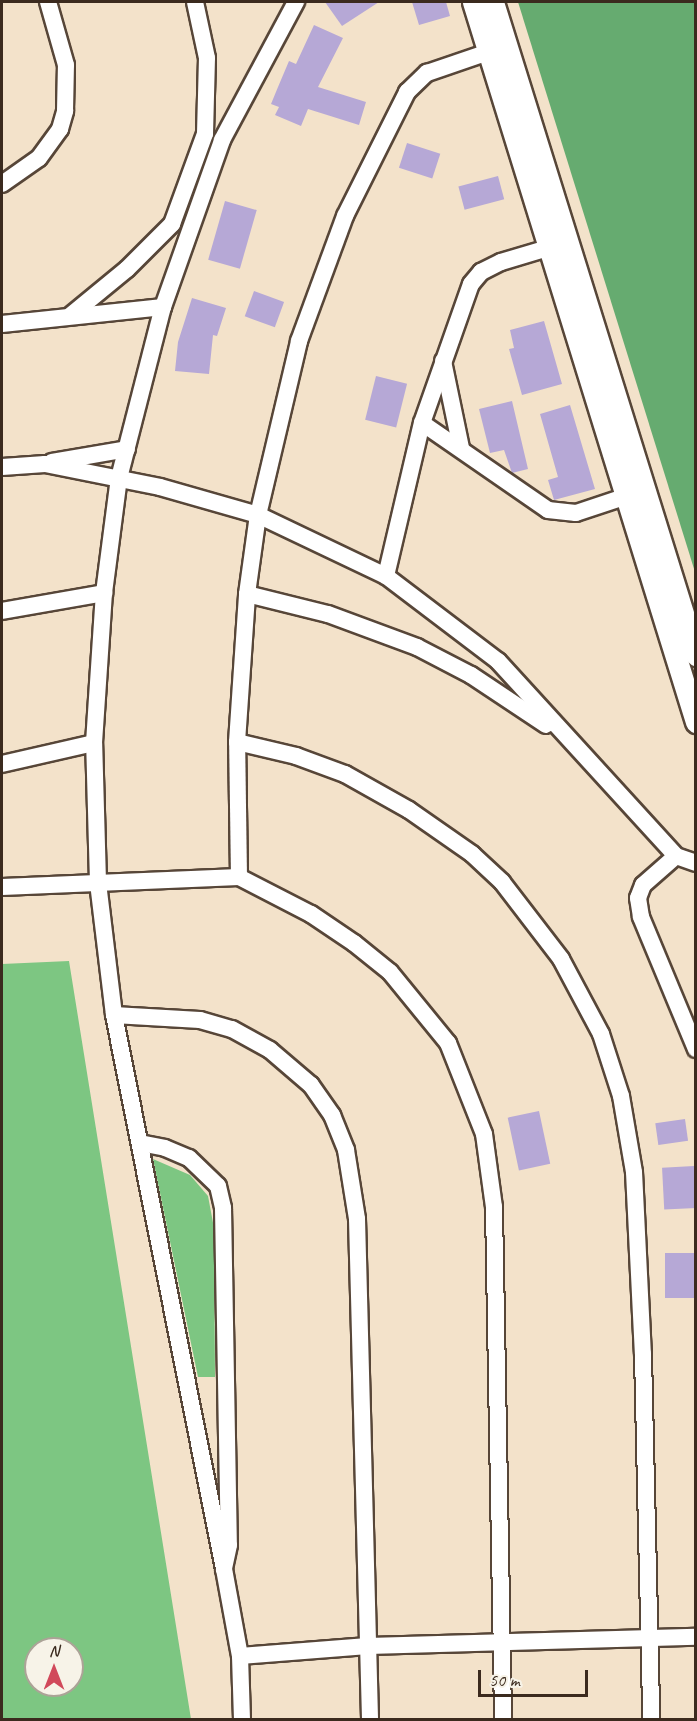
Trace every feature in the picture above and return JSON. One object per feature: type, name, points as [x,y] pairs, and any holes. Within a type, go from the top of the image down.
[{"type":"street","points":[[2,184],[39,158],[60,129],[65,111],[66,65],[48,2]]},
{"type":"street","points":[[71,315],[127,269],[172,224],[205,134],[207,58],[195,2]]},
{"type":"street","points":[[242,1719],[240,1656],[114,1015],[98,882],[94,743],[104,593],[119,478],[163,307],[222,140],[296,2]]},
{"type":"street","points":[[473,2],[498,49]]},
{"type":"street","points":[[493,2],[498,49],[635,494],[696,722]]},
{"type":"street","points":[[239,877],[237,742],[248,594],[258,514],[299,341],[345,216],[375,150],[414,82],[427,73],[498,49]]},
{"type":"street","points":[[205,134],[222,140]]},
{"type":"street","points":[[172,224],[190,231]]},
{"type":"street","points":[[386,576],[422,423],[463,301],[481,272],[558,245]]},
{"type":"street","points":[[2,324],[163,307]]},
{"type":"street","points":[[443,360],[461,448]]},
{"type":"street","points":[[422,423],[537,503],[562,514],[635,494]]},
{"type":"street","points":[[2,467],[45,464],[127,449]]},
{"type":"street","points":[[45,464],[119,478],[258,514],[386,576],[498,662],[676,856],[696,863]]},
{"type":"street","points":[[635,494],[696,655]]},
{"type":"street","points":[[2,611],[104,593]]},
{"type":"street","points":[[248,594],[328,614],[417,647],[471,675],[572,743]]},
{"type":"street","points":[[237,742],[296,756],[345,774],[445,833],[502,882],[561,959],[589,1005],[612,1062],[634,1172],[651,1639],[651,1719]]},
{"type":"street","points":[[2,764],[94,743]]},
{"type":"street","points":[[676,856],[643,885],[638,898],[641,917],[696,1049]]},
{"type":"street","points":[[2,887],[239,877],[311,915],[390,972],[448,1043],[484,1134],[494,1207],[504,1642],[503,1719]]},
{"type":"street","points":[[114,1015],[170,1016],[232,1029],[290,1066],[311,1085],[333,1115],[352,1176],[357,1219],[370,1719]]},
{"type":"street","points":[[140,1143],[165,1148],[189,1158],[218,1186],[223,1208],[230,1545],[224,1569]]},
{"type":"street","points":[[240,1656],[368,1646],[696,1637]]},
{"type":"green space","points":[[518,2],[695,2],[695,572]]},
{"type":"green space","points":[[69,961],[191,1719],[2,1719],[2,964]]},
{"type":"green space","points":[[153,1159],[190,1175],[208,1196],[214,1228],[215,1377],[198,1377]]},
{"type":"building","points":[[325,2],[379,2],[342,26]]},
{"type":"building","points":[[412,2],[446,2],[450,16],[419,25]]},
{"type":"building","points":[[314,25],[343,38],[318,87],[366,102],[359,125],[308,109],[301,126],[275,115],[279,107],[271,104],[289,61],[296,64]]},
{"type":"building","points":[[407,143],[440,154],[432,179],[399,168]]},
{"type":"building","points":[[498,176],[504,199],[465,210],[458,187]]},
{"type":"building","points":[[225,201],[257,210],[240,269],[208,260]]},
{"type":"building","points":[[254,291],[284,302],[275,327],[245,316]]},
{"type":"building","points":[[192,298],[226,308],[217,336],[213,335],[209,374],[175,371],[178,342]]},
{"type":"building","points":[[544,321],[562,384],[522,395],[509,349],[514,348],[510,330]]},
{"type":"building","points":[[376,376],[407,384],[396,427],[365,420]]},
{"type":"building","points":[[512,401],[528,469],[512,473],[504,450],[490,453],[479,409]]},
{"type":"building","points":[[570,405],[595,489],[554,500],[548,480],[558,477],[540,414]]},
{"type":"building","points":[[539,1111],[550,1164],[519,1170],[508,1118]]},
{"type":"building","points":[[685,1119],[688,1141],[658,1145],[655,1123]]},
{"type":"building","points":[[694,1166],[696,1208],[664,1210],[662,1168]]},
{"type":"building","points":[[665,1253],[696,1253],[696,1298],[665,1298]]}]
